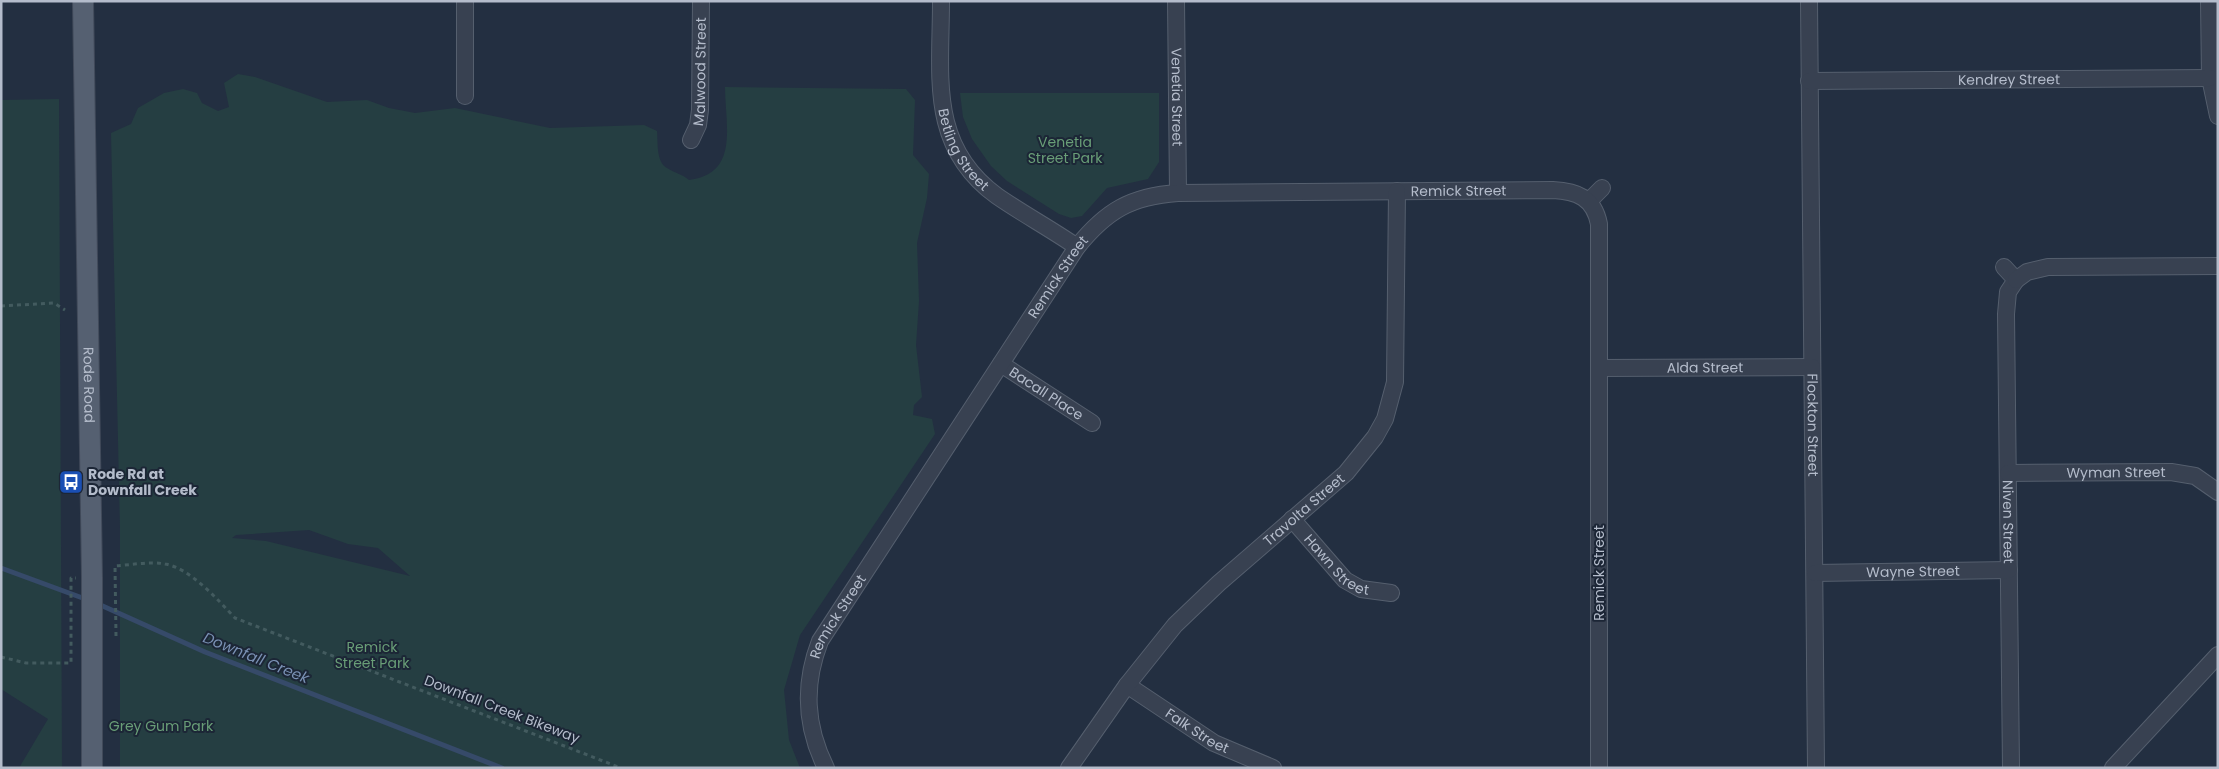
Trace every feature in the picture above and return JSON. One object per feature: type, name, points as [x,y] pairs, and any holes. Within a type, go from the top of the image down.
[{"type":"main road","name":"Rode Road","points":[[83,1],[91,586],[81,630],[92,768]]},
{"type":"street","points":[[465,1],[465,96]]},
{"type":"street","name":"Malwood Street","points":[[692,140],[700,110],[701,1]]},
{"type":"street","name":"Betling Street","points":[[941,1],[942,105],[948,133],[954,147],[963,163],[982,184],[997,196],[1077,247]]},
{"type":"street","name":"Venetia Street","points":[[1176,1],[1178,193]]},
{"type":"street","name":"Flockton Street","points":[[1808,1],[1816,768]]},
{"type":"street","points":[[2209,1],[2210,78],[2218,116]]},
{"type":"street","name":"Kendrey Street","points":[[1809,81],[2210,78]]},
{"type":"street","points":[[1589,201],[1602,188]]},
{"type":"street","name":"Remick Street","points":[[826,768],[814,738],[809,717],[808,698],[813,660],[820,641],[1077,247],[1100,222],[1119,208],[1146,197],[1178,193],[1396,190],[1567,191],[1579,194],[1589,201],[1596,211],[1599,224],[1599,768]]},
{"type":"street","name":"Travolta Street","points":[[1068,768],[1152,652],[1191,608],[1346,472],[1364,453],[1375,437],[1392,399],[1396,361],[1396,190]]},
{"type":"street","points":[[2004,267],[2016,280],[2027,272],[2048,267],[2218,266]]},
{"type":"street","name":"Niven Street","points":[[2011,768],[2006,314],[2008,292],[2016,280]]},
{"type":"street","name":"Bacall Place","points":[[1001,364],[1092,423]]},
{"type":"street","name":"Alda Street","points":[[1599,368],[1812,367]]},
{"type":"street","name":"Wyman Street","points":[[2008,473],[2171,472],[2195,476],[2218,492]]},
{"type":"street","name":"Hawn Street","points":[[1292,519],[1346,580],[1361,589],[1391,592]]},
{"type":"street","name":"Wayne Street","points":[[1815,573],[2010,570]]},
{"type":"street","points":[[2113,768],[2218,655]]},
{"type":"street","name":"Falk Street","points":[[1127,685],[1214,743],[1273,768]]},
{"type":"path","points":[[1,306],[54,303],[65,310]]},
{"type":"path","name":"Downfall Creek Bikeway","points":[[116,636],[115,566],[164,563],[174,566],[210,588],[235,618],[621,768]]},
{"type":"path","points":[[1,657],[26,663],[71,663],[81,630],[71,578]]},
{"type":"green space","points":[[238,74],[255,77],[327,102],[367,100],[389,108],[415,113],[455,108],[550,128],[644,125],[657,131],[658,152],[663,165],[689,180],[705,176],[716,168],[723,158],[727,131],[725,87],[906,89],[915,100],[913,155],[929,174],[927,198],[917,243],[919,301],[916,345],[922,397],[914,405],[913,415],[932,419],[935,434],[800,635],[784,690],[789,740],[800,768],[120,768],[120,528],[111,133],[131,124],[138,108],[164,93],[183,89],[197,93],[202,103],[218,111],[229,107],[224,83]],"holes":[[[309,530],[348,544],[378,548],[410,576],[266,541],[232,538],[236,535]]]},
{"type":"green space","name":"Venetia Street Park","points":[[960,93],[1159,93],[1159,162],[1148,179],[1107,188],[1082,216],[1071,218],[1059,214],[1007,181],[991,166],[972,139],[963,117]]},
{"type":"green space","points":[[59,99],[62,768],[19,768],[48,719],[1,689],[1,100]]},
{"type":"waterway","name":"Downfall Creek","points":[[1,568],[88,600]]},
{"type":"waterway","name":"Downfall Creek","points":[[96,603],[205,652],[502,768]]},
{"type":"place","name":"Rode Rd at Downfall Creek","points":[[71,482]]},
{"type":"park label","name":"Remick Street Park","points":[[372,656]]},
{"type":"park label","name":"Grey Gum Park","points":[[161,726]]}]
